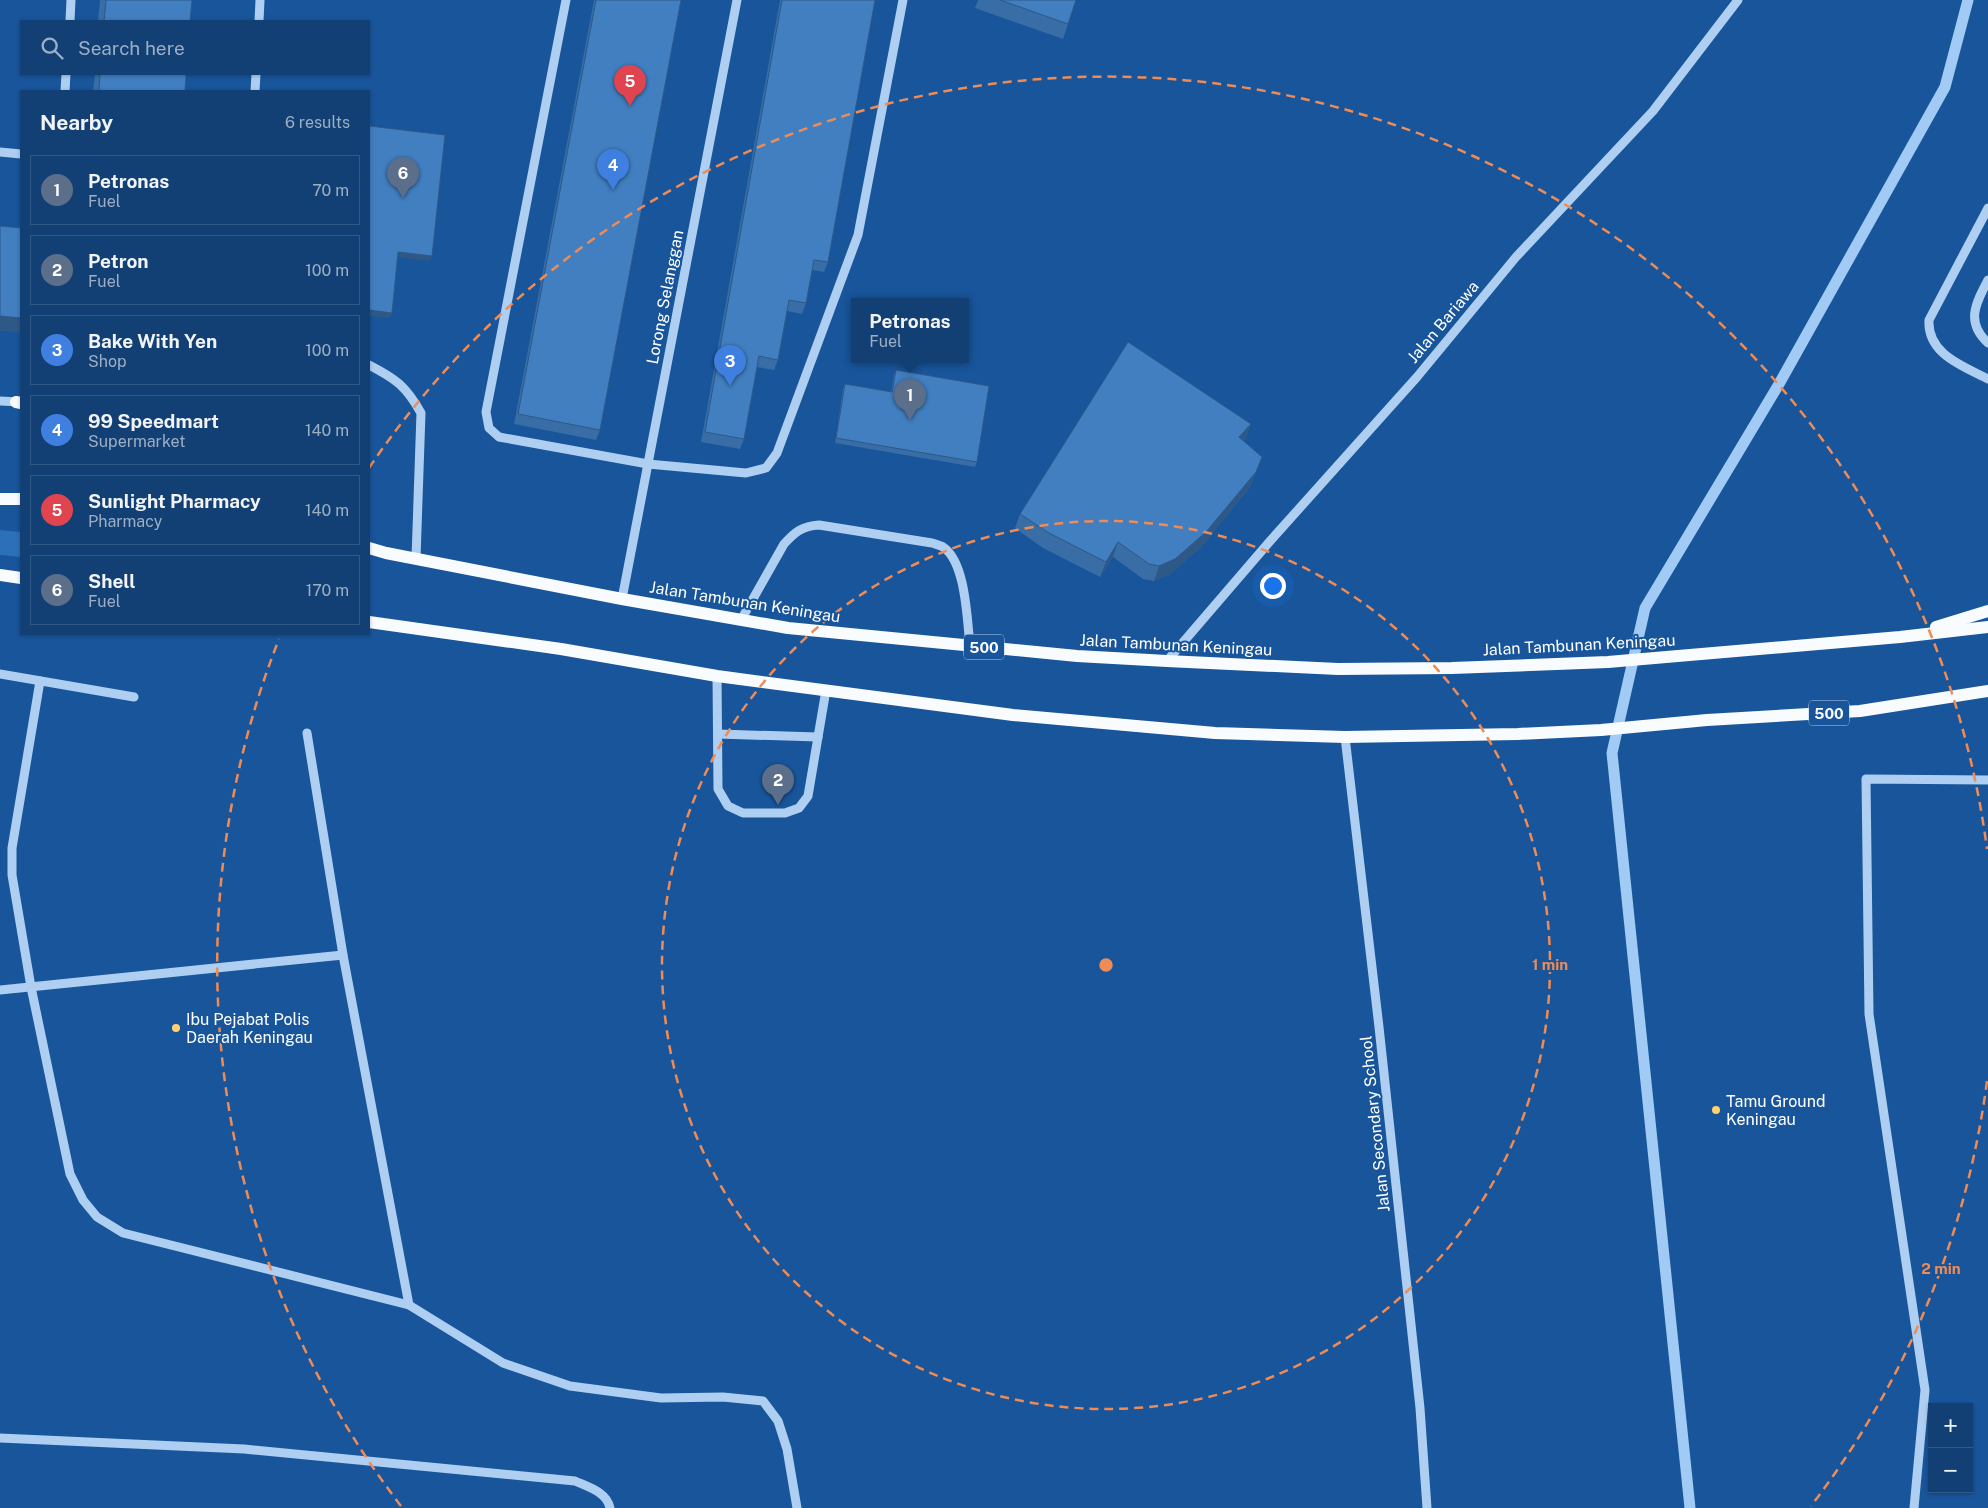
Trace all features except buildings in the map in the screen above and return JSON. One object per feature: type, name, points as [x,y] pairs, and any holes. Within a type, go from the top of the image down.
[{"type":"main road","points":[[0,499],[20,499]]},
{"type":"main road","name":"Jalan Tambunan Keningau","points":[[370,548],[622,599],[788,628],[1077,656],[1168,661],[1338,669],[1452,668],[1608,662],[1900,637],[1988,627]]},
{"type":"main road","points":[[0,576],[20,578]]},
{"type":"main road","points":[[1900,637],[1988,611]]},
{"type":"main road","name":"500","points":[[370,622],[560,649],[717,676],[1023,716],[1215,733],[1345,737],[1518,734],[1601,730],[1707,720],[1860,710],[1988,691]]},
{"type":"street","points":[[70,20],[71,0]]},
{"type":"street","points":[[259,20],[260,0]]},
{"type":"street","points":[[566,0],[486,412],[489,428],[499,437],[648,464],[746,474],[766,468],[776,454],[858,235],[903,0]]},
{"type":"street","name":"Lorong Selanggan","points":[[622,599],[737,0]]},
{"type":"street","name":"Jalan Bariawa","points":[[1168,661],[1271,540],[1417,377],[1516,257],[1653,111],[1738,0]]},
{"type":"street","points":[[65,90],[66,75]]},
{"type":"street","points":[[255,90],[256,75]]},
{"type":"street","points":[[0,152],[20,154]]},
{"type":"street","points":[[1988,208],[1929,320],[1929,329],[1937,348],[1948,358],[1988,379]]},
{"type":"street","points":[[1988,280],[1977,302],[1973,319],[1980,336],[1988,342]]},
{"type":"street","points":[[370,366],[396,380],[411,395],[421,413],[416,558]]},
{"type":"street","points":[[0,401],[20,402]]},
{"type":"street","points":[[741,620],[784,544],[804,526],[819,525],[932,543],[942,547],[957,564],[970,646]]},
{"type":"street","points":[[0,674],[134,697]]},
{"type":"street","points":[[717,676],[718,789],[728,806],[743,813],[785,813],[800,808],[808,796],[826,690]]},
{"type":"street","points":[[40,681],[12,848],[12,875],[31,987],[70,1174],[83,1200],[97,1218],[123,1233],[409,1306],[503,1363],[570,1386],[661,1398],[723,1397],[763,1401],[778,1422],[786,1448],[797,1508]]},
{"type":"street","points":[[306,733],[343,955],[409,1306]]},
{"type":"street","points":[[718,734],[818,737]]},
{"type":"street","name":"Jalan Secondary School","points":[[1345,737],[1380,1027],[1419,1398],[1426,1508]]},
{"type":"street","points":[[1914,1508],[1926,1390],[1869,1014],[1866,779],[1988,780]]},
{"type":"street","points":[[0,990],[343,955]]},
{"type":"street","points":[[0,1438],[244,1449],[575,1481],[598,1491],[609,1503],[610,1508]]},
{"type":"shaded area","points":[[0,530],[20,532],[20,557],[0,555]]},
{"type":"waterway","points":[[1690,1508],[1612,753],[1645,608],[1779,384],[1945,87],[1968,0]]},
{"type":"place","name":"Sunlight Pharmacy","points":[[630,106]]},
{"type":"place","name":"99 Speedmart","points":[[613,190]]},
{"type":"place","name":"Shell","points":[[403,198]]},
{"type":"place","name":"Bake With Yen","points":[[730,386]]},
{"type":"place","name":"Petronas","points":[[910,420]]},
{"type":"place","name":"Petron","points":[[778,805]]},
{"type":"place","name":"Ibu Pejabat Polis Daerah Keningau","points":[[176,1028]]},
{"type":"place","name":"Tamu Ground Keningau","points":[[1716,1110]]}]
